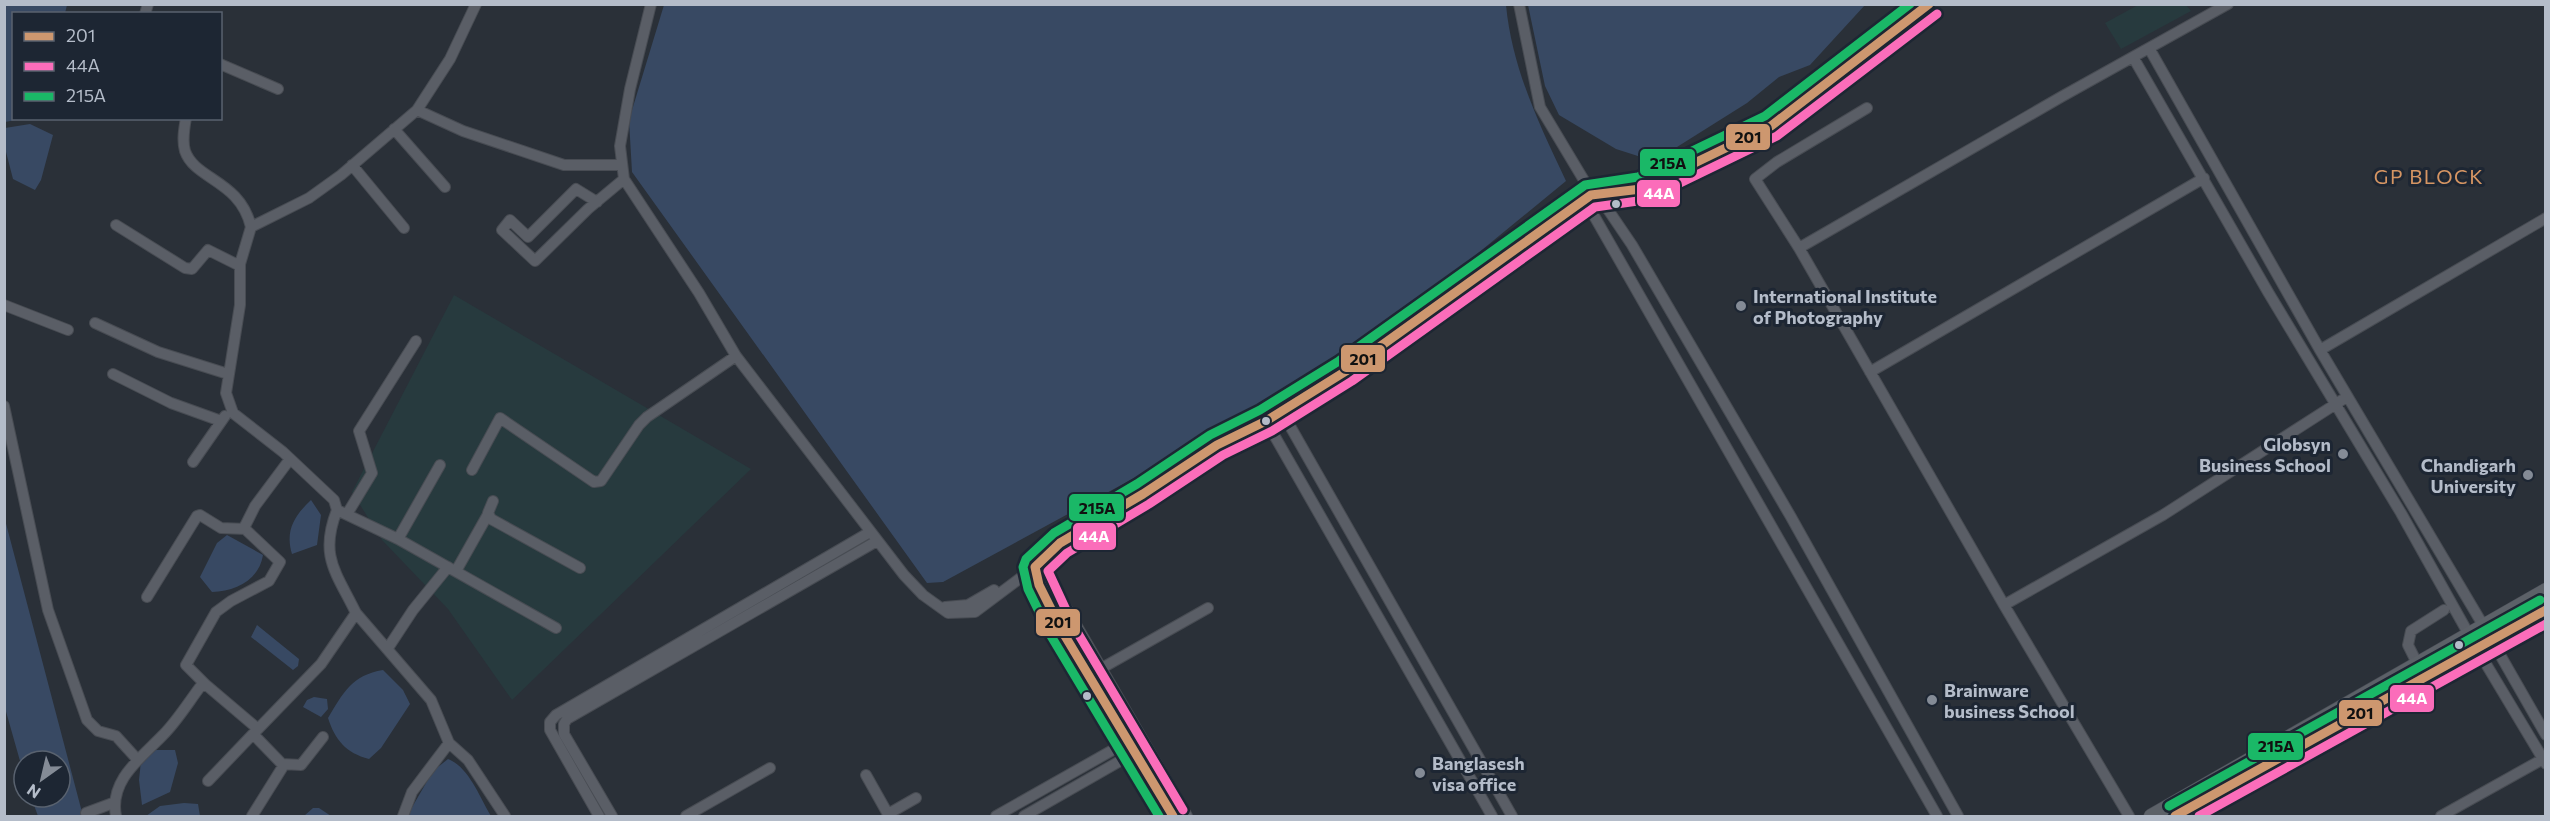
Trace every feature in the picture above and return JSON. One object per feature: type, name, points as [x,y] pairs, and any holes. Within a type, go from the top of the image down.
[{"type":"main road","points":[[2151,816],[2546,590]]},
{"type":"main road","points":[[2175,816],[2546,610]]},
{"type":"street","points":[[251,227],[309,198],[417,110],[450,59],[476,4]]},
{"type":"street","points":[[651,4],[630,89],[620,146],[624,178],[699,293],[736,356],[877,541],[923,595],[948,613],[975,612],[1035,567],[1060,543],[1143,494],[1217,445],[1282,412],[1354,365],[1585,200],[1598,193],[1641,189],[1771,126],[1930,4]]},
{"type":"street","points":[[1519,4],[1540,107],[1585,182],[1598,193],[1632,245],[1774,488],[1958,816]]},
{"type":"street","points":[[1799,248],[2228,4]]},
{"type":"street","points":[[2149,48],[2347,397],[2546,735]]},
{"type":"street","points":[[2133,57],[2268,292],[2336,403],[2544,761],[2441,816]]},
{"type":"street","points":[[222,65],[278,88]]},
{"type":"street","points":[[1867,108],[1777,162],[1755,178],[1799,248],[2004,605],[2129,816]]},
{"type":"street","points":[[417,110],[463,131],[554,163],[577,167],[621,165]]},
{"type":"street","points":[[186,120],[183,139],[188,158],[240,200],[247,211],[251,227],[240,266],[240,305],[226,393],[230,409],[325,491],[342,512],[398,539],[556,628]]},
{"type":"street","points":[[394,129],[445,187]]},
{"type":"street","points":[[352,165],[404,228]]},
{"type":"street","points":[[597,202],[576,189],[528,237],[510,220],[502,230],[535,261],[624,178]]},
{"type":"street","points":[[1870,372],[2204,178]]},
{"type":"street","points":[[1585,182],[1585,200],[1937,816]]},
{"type":"street","points":[[2320,350],[2546,218]]},
{"type":"street","points":[[116,225],[185,268],[192,269],[196,266],[208,250],[240,266]]},
{"type":"street","points":[[4,305],[68,330]]},
{"type":"street","points":[[95,323],[158,352],[228,374]]},
{"type":"street","points":[[416,341],[359,431],[372,473],[331,525],[328,558],[356,613],[431,700],[449,743],[468,760],[505,816]]},
{"type":"street","points":[[472,470],[500,418],[594,482],[601,481],[639,425],[647,417],[736,356]]},
{"type":"street","points":[[113,374],[171,403],[221,421]]},
{"type":"street","points":[[2004,605],[2163,515],[2347,397]]},
{"type":"street","points":[[4,406],[48,610],[87,720],[98,731],[116,736],[136,758]]},
{"type":"street","points":[[193,462],[230,409]]},
{"type":"street","points":[[1282,412],[1512,816]]},
{"type":"street","points":[[1266,421],[1492,816]]},
{"type":"street","points":[[246,530],[244,528],[255,506],[290,459]]},
{"type":"street","points":[[398,539],[440,465]]},
{"type":"street","points":[[1756,498],[1774,488]]},
{"type":"street","points":[[388,648],[413,610],[452,569],[488,516],[493,501]]},
{"type":"street","points":[[147,597],[198,515],[221,528],[246,530],[280,562],[269,581],[231,600],[216,612],[186,665],[255,731],[282,764],[301,765],[323,737]]},
{"type":"street","points":[[488,516],[580,568]]},
{"type":"street","points":[[1328,530],[1342,520]]},
{"type":"street","points":[[605,815],[550,730],[550,722],[556,715],[870,532]]},
{"type":"street","points":[[605,815],[564,734],[563,727],[567,718],[877,541]]},
{"type":"street","points":[[1035,567],[1046,576],[1060,597],[1187,816]]},
{"type":"street","points":[[1035,567],[1039,585],[1062,631],[1173,816]]},
{"type":"street","points":[[1371,605],[1386,597]]},
{"type":"street","points":[[1102,668],[1208,608]]},
{"type":"street","points":[[2416,663],[2408,645],[2411,631],[2444,610]]},
{"type":"street","points":[[208,781],[321,664],[356,613]]},
{"type":"street","points":[[116,816],[113,803],[136,758],[163,735],[205,684]]},
{"type":"street","points":[[996,816],[1140,734]]},
{"type":"street","points":[[403,816],[412,792],[449,743]]},
{"type":"street","points":[[1024,816],[1146,745]]},
{"type":"street","points":[[252,816],[282,768],[282,764]]},
{"type":"street","points":[[686,816],[770,768]]},
{"type":"street","points":[[866,775],[889,815],[916,798]]},
{"type":"street","points":[[86,813],[113,803]]},
{"type":"green space","points":[[2138,5],[2186,5],[2191,11],[2121,49],[2105,23]]},
{"type":"green space","points":[[454,295],[751,469],[512,700],[448,609],[382,540],[352,492]]},
{"type":"water","points":[[5,4],[67,5],[65,12],[12,12],[12,120],[16,120],[5,122]]},
{"type":"water","points":[[1528,4],[1865,5],[1810,65],[1779,77],[1747,103],[1677,147],[1641,157],[1616,149],[1559,115],[1545,86]]},
{"type":"water","points":[[664,5],[1506,5],[1514,51],[1528,95],[1566,181],[1444,281],[1328,362],[1307,384],[943,582],[927,583],[632,172],[629,120]]},
{"type":"water","points":[[30,124],[53,135],[41,180],[35,190],[13,179],[5,148],[5,128]]},
{"type":"water","points":[[311,500],[321,515],[317,545],[292,554],[290,531],[292,524]]},
{"type":"water","points":[[4,516],[65,749],[17,749],[5,708]]},
{"type":"water","points":[[227,535],[263,555],[261,564],[251,577],[238,586],[212,592],[200,577],[217,543]]},
{"type":"water","points":[[257,625],[299,659],[298,666],[293,670],[251,637]]},
{"type":"water","points":[[383,670],[403,690],[410,704],[381,748],[369,759],[354,753],[342,744],[334,733],[328,718],[349,686],[363,676]]},
{"type":"water","points":[[314,697],[327,699],[328,709],[321,717],[303,707],[307,700]]},
{"type":"water","points":[[153,750],[175,750],[178,763],[170,792],[142,805],[139,780],[141,761]]},
{"type":"water","points":[[448,759],[468,776],[491,816],[407,816],[433,771]]},
{"type":"water","points":[[72,774],[83,816],[38,816],[35,809],[72,809]]},
{"type":"water","points":[[198,804],[200,816],[146,816],[160,806]]},
{"type":"water","points":[[313,808],[319,808],[331,816],[304,816]]},
{"type":"transit line","name":"215A","points":[[1159,816],[1051,636],[1028,589],[1023,567],[1026,559],[1054,533],[1137,484],[1210,435],[1260,410],[1339,361],[1585,185],[1638,177],[1765,116],[1910,4]]},
{"type":"transit line","name":"201","points":[[1173,816],[1062,631],[1039,585],[1035,567],[1060,543],[1143,494],[1217,445],[1266,421],[1346,371],[1591,195],[1641,189],[1771,126],[1929,4]]},
{"type":"transit line","name":"44A","points":[[1183,810],[1073,625],[1048,571],[1067,553],[1149,504],[1223,455],[1272,431],[1352,381],[1595,207],[1645,200],[1777,136],[1937,14]]},
{"type":"transit line","name":"215A","points":[[2169,806],[2540,600]]},
{"type":"transit line","name":"201","points":[[2175,816],[2546,610]]},
{"type":"transit line","name":"44A","points":[[2199,816],[2546,624]]},
{"type":"place","name":"International Institute of Photography","points":[[1741,306]]},
{"type":"place","name":"Globsyn Business School","points":[[2343,454]]},
{"type":"place","name":"Chandigarh University","points":[[2528,475]]},
{"type":"place","name":"Brainware business School","points":[[1932,700]]},
{"type":"place","name":"Banglasesh visa office","points":[[1420,773]]},
{"type":"district","name":"GP BLOCK","points":[[2429,176]]}]
